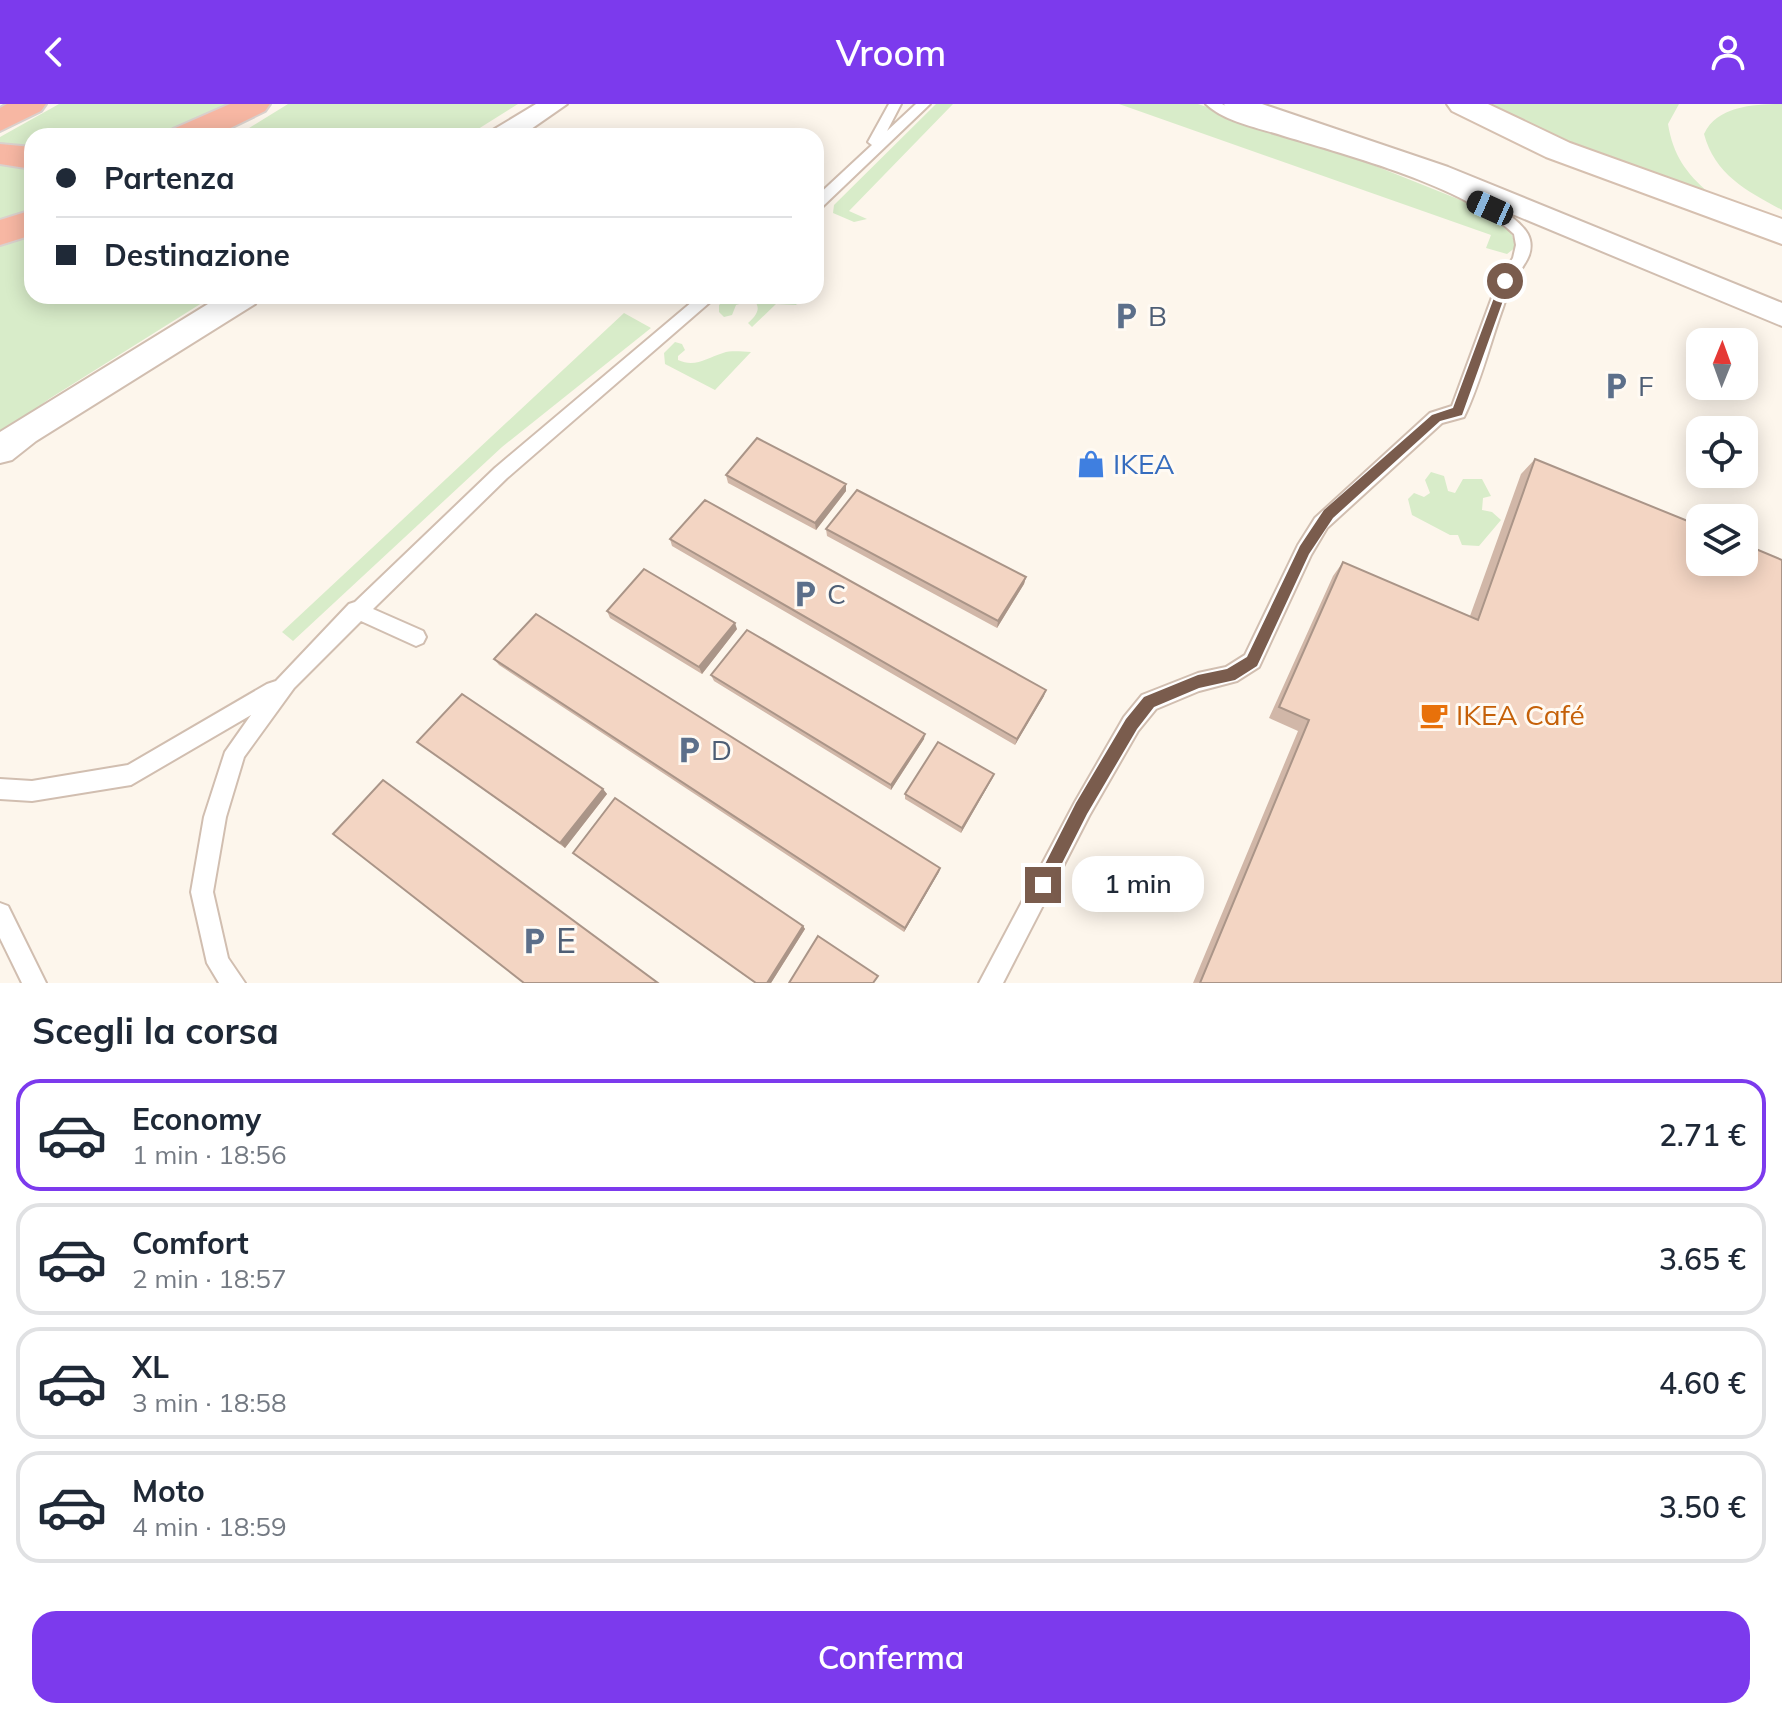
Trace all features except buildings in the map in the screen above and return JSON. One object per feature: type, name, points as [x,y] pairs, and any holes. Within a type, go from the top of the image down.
[{"type":"highway","points":[[0,121],[30,104]]},
{"type":"highway","points":[[205,128],[254,104]]},
{"type":"highway","points":[[235,128],[275,104]]},
{"type":"highway","points":[[0,233],[24,225]]},
{"type":"main road","points":[[1463,104],[1558,150],[1782,232]]},
{"type":"street","points":[[515,128],[554,104]]},
{"type":"street","points":[[1237,104],[1438,173],[1782,315]]},
{"type":"street","points":[[0,450],[231,304]]},
{"type":"street","points":[[0,470],[115,376]]},
{"type":"lane","points":[[866,158],[895,104]]},
{"type":"lane","points":[[824,197],[924,104]]},
{"type":"lane","points":[[991,983],[1082,809],[1131,724],[1149,702],[1198,682],[1230,675],[1252,661],[1304,550],[1328,514],[1436,418],[1445,413],[1458,412],[1505,281],[1515,270],[1524,249],[1520,232],[1512,222],[1490,208],[1446,188],[1238,117],[1212,104]]},
{"type":"lane","points":[[233,983],[218,963],[202,892],[215,817],[235,752],[287,682],[356,610],[501,473],[700,304]]},
{"type":"lane","points":[[356,610],[416,637]]},
{"type":"lane","points":[[0,789],[32,791],[131,775],[287,682]]},
{"type":"lane","points":[[0,914],[34,983]]},
{"type":"green space","points":[[59,104],[235,104],[182,128],[24,128],[24,149],[0,151],[0,137]]},
{"type":"green space","points":[[288,104],[518,104],[480,128],[249,128]]},
{"type":"green space","points":[[936,104],[953,104],[849,211],[867,219],[854,222],[833,213],[834,205]]},
{"type":"green space","points":[[1119,104],[1198,104],[1338,151],[1468,203],[1502,222],[1510,230],[1516,247],[1507,254],[1486,248],[1491,235]]},
{"type":"green space","points":[[1489,104],[1679,104],[1668,124],[1673,145],[1687,171],[1709,193],[1565,141]]},
{"type":"green space","points":[[1782,104],[1782,210],[1724,171],[1704,134],[1718,118],[1737,108]]},
{"type":"green space","points":[[0,165],[24,166],[24,217],[0,226]]},
{"type":"green space","points":[[24,232],[24,304],[200,304],[49,399],[0,436],[0,241]]},
{"type":"green space","points":[[739,304],[732,315],[724,317],[719,312],[719,305]]},
{"type":"green space","points":[[756,304],[776,304],[752,327],[748,323],[758,309]]},
{"type":"green space","points":[[624,313],[651,328],[502,447],[293,641],[282,632]]},
{"type":"green space","points":[[675,342],[682,344],[685,350],[678,360],[690,363],[726,352],[751,352],[715,390],[665,364],[664,353]]},
{"type":"green space","points":[[1431,472],[1444,476],[1448,491],[1455,493],[1463,479],[1482,479],[1491,496],[1483,498],[1482,510],[1492,512],[1501,520],[1479,546],[1462,545],[1458,535],[1450,535],[1412,515],[1408,499],[1414,493],[1424,497],[1430,493],[1425,480]]},
{"type":"place","name":"B","points":[[1126,316]]},
{"type":"place","name":"F","points":[[1616,386]]},
{"type":"place","name":"IKEA","points":[[1091,464]]},
{"type":"place","name":"C","points":[[805,594]]},
{"type":"place","name":"IKEA Café","points":[[1434,715]]},
{"type":"place","name":"D","points":[[689,750]]},
{"type":"place","name":"E","points":[[534,941]]},
{"type":"route","points":[[1043,885],[1131,724],[1149,702],[1198,682],[1230,675],[1252,661],[1304,550],[1328,514],[1436,418],[1445,413],[1458,412],[1459,401],[1505,281]]}]
